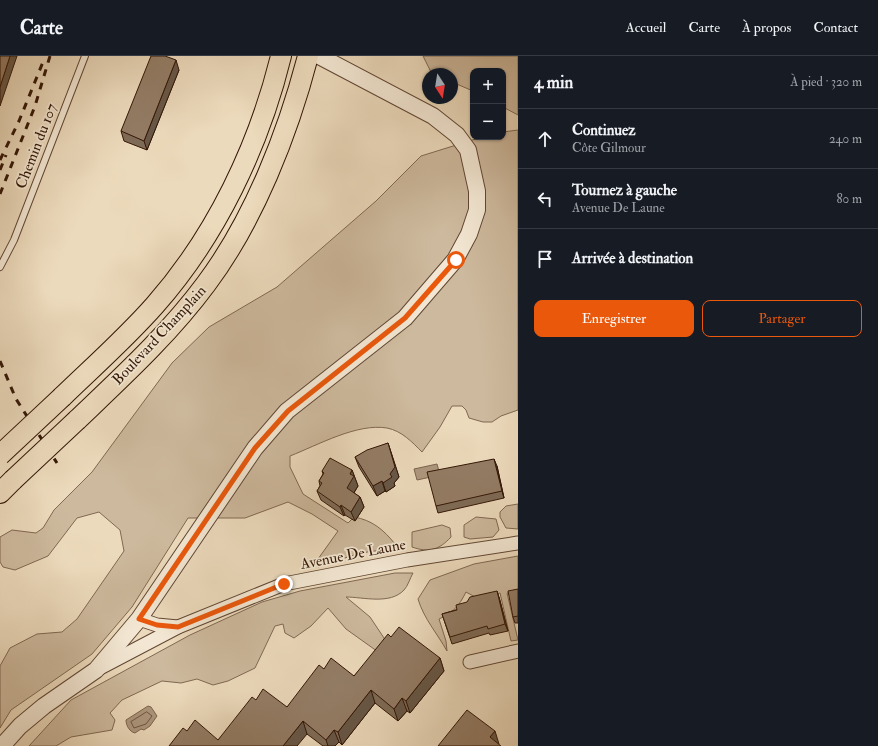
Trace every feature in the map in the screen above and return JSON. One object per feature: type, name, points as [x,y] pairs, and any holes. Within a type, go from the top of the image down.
[{"type":"main road","name":"Boulevard Champlain","points":[[0,456],[62,398],[155,305],[208,231],[240,175],[260,122],[281,56]]},
{"type":"main road","name":"Boulevard Champlain","points":[[7,487],[144,355],[180,317],[207,284],[229,251],[250,210],[276,153],[308,56]]},
{"type":"street","points":[[2,746],[20,726],[44,706],[96,670],[139,619],[255,448],[288,411],[405,318],[456,260],[469,234],[477,210],[477,191],[468,150],[457,135],[433,116],[319,56]]},
{"type":"street","name":"Avenue De Laune","points":[[96,670],[178,627],[284,584],[407,560],[518,543]]},
{"type":"street","name":"Avenue De Laune","points":[[139,619],[157,625],[178,627]]},
{"type":"street","points":[[470,662],[518,651]]},
{"type":"lane","name":"Chemin du 107","points":[[0,267],[14,240],[85,56]]},
{"type":"shaded area","points":[[423,56],[518,56],[518,115],[506,109],[506,68],[470,68],[470,90],[458,85],[458,68],[429,68]]},
{"type":"shaded area","points":[[518,130],[518,410],[501,416],[492,422],[483,422],[469,418],[466,410],[462,406],[452,406],[440,427],[422,452],[406,437],[392,429],[375,427],[338,436],[290,456],[290,467],[303,494],[348,523],[354,517],[360,518],[377,526],[395,544],[391,551],[372,551],[318,567],[318,559],[338,531],[312,514],[288,502],[245,518],[188,518],[132,607],[92,654],[11,710],[0,728],[0,666],[10,648],[37,634],[62,632],[77,619],[124,551],[120,530],[99,512],[77,518],[48,556],[15,570],[3,567],[0,562],[0,537],[12,530],[36,533],[43,528],[54,510],[92,472],[172,363],[209,327],[277,287],[376,201],[421,156],[472,140],[506,140],[506,132]]},
{"type":"shaded area","points":[[518,504],[518,529],[506,528],[500,517],[500,512],[506,506]]},
{"type":"shaded area","points":[[476,517],[496,519],[499,530],[493,537],[470,539],[464,537],[464,525]]},
{"type":"shaded area","points":[[442,525],[450,528],[451,537],[442,545],[429,550],[412,547],[412,532]]},
{"type":"shaded area","points":[[518,556],[518,592],[507,593],[518,640],[511,641],[500,593],[477,598],[466,592],[455,608],[439,619],[446,641],[447,651],[427,619],[418,599],[430,580],[474,564]]},
{"type":"shaded area","points":[[395,573],[413,573],[404,590],[398,595],[384,599],[346,597],[370,617],[388,644],[381,654],[346,629],[328,608],[311,626],[294,638],[285,633],[283,624],[275,626],[255,668],[228,681],[213,685],[197,679],[181,683],[162,681],[122,700],[110,713],[115,720],[112,730],[71,737],[56,746],[29,746],[71,700],[190,635],[262,602],[300,591]]},
{"type":"water","points":[[437,464],[440,475],[417,480],[414,469]]},
{"type":"water","points":[[148,706],[151,707],[157,716],[150,726],[144,730],[141,729],[135,733],[131,731],[126,720]]},
{"type":"building","points":[[0,56],[10,56],[0,87]]},
{"type":"building","points":[[151,56],[165,56],[176,60],[144,141],[121,131]]},
{"type":"building","points":[[388,443],[395,467],[390,474],[392,477],[383,483],[382,481],[373,486],[355,457],[367,450]]},
{"type":"building","points":[[330,458],[352,470],[350,474],[354,476],[347,488],[360,497],[351,512],[341,505],[340,507],[317,491],[322,483],[319,481],[324,473],[322,471]]},
{"type":"building","points":[[494,459],[502,491],[436,506],[427,472]]},
{"type":"building","points":[[518,589],[518,616],[513,617],[508,591]]},
{"type":"building","points":[[497,591],[505,624],[488,629],[487,626],[450,637],[442,614],[457,610],[456,605],[467,602],[470,597]]},
{"type":"building","points":[[399,627],[440,658],[406,701],[402,698],[394,709],[371,690],[338,732],[334,730],[326,740],[303,721],[283,746],[169,746],[183,728],[187,731],[195,720],[218,740],[252,697],[256,700],[263,689],[287,707],[319,665],[324,669],[331,658],[354,676],[388,634],[391,637]]},
{"type":"building","points":[[467,710],[495,731],[490,737],[501,746],[438,746]]},
{"type":"railway","points":[[0,194],[35,106],[50,56]]},
{"type":"railway","points":[[0,160],[19,121],[43,62]]},
{"type":"railway","points":[[0,170],[6,155]]},
{"type":"railway","points":[[0,361],[16,399],[57,463]]},
{"type":"route","points":[[284,584],[178,627],[157,625],[139,619],[255,448],[288,411],[405,318],[456,260]]}]
